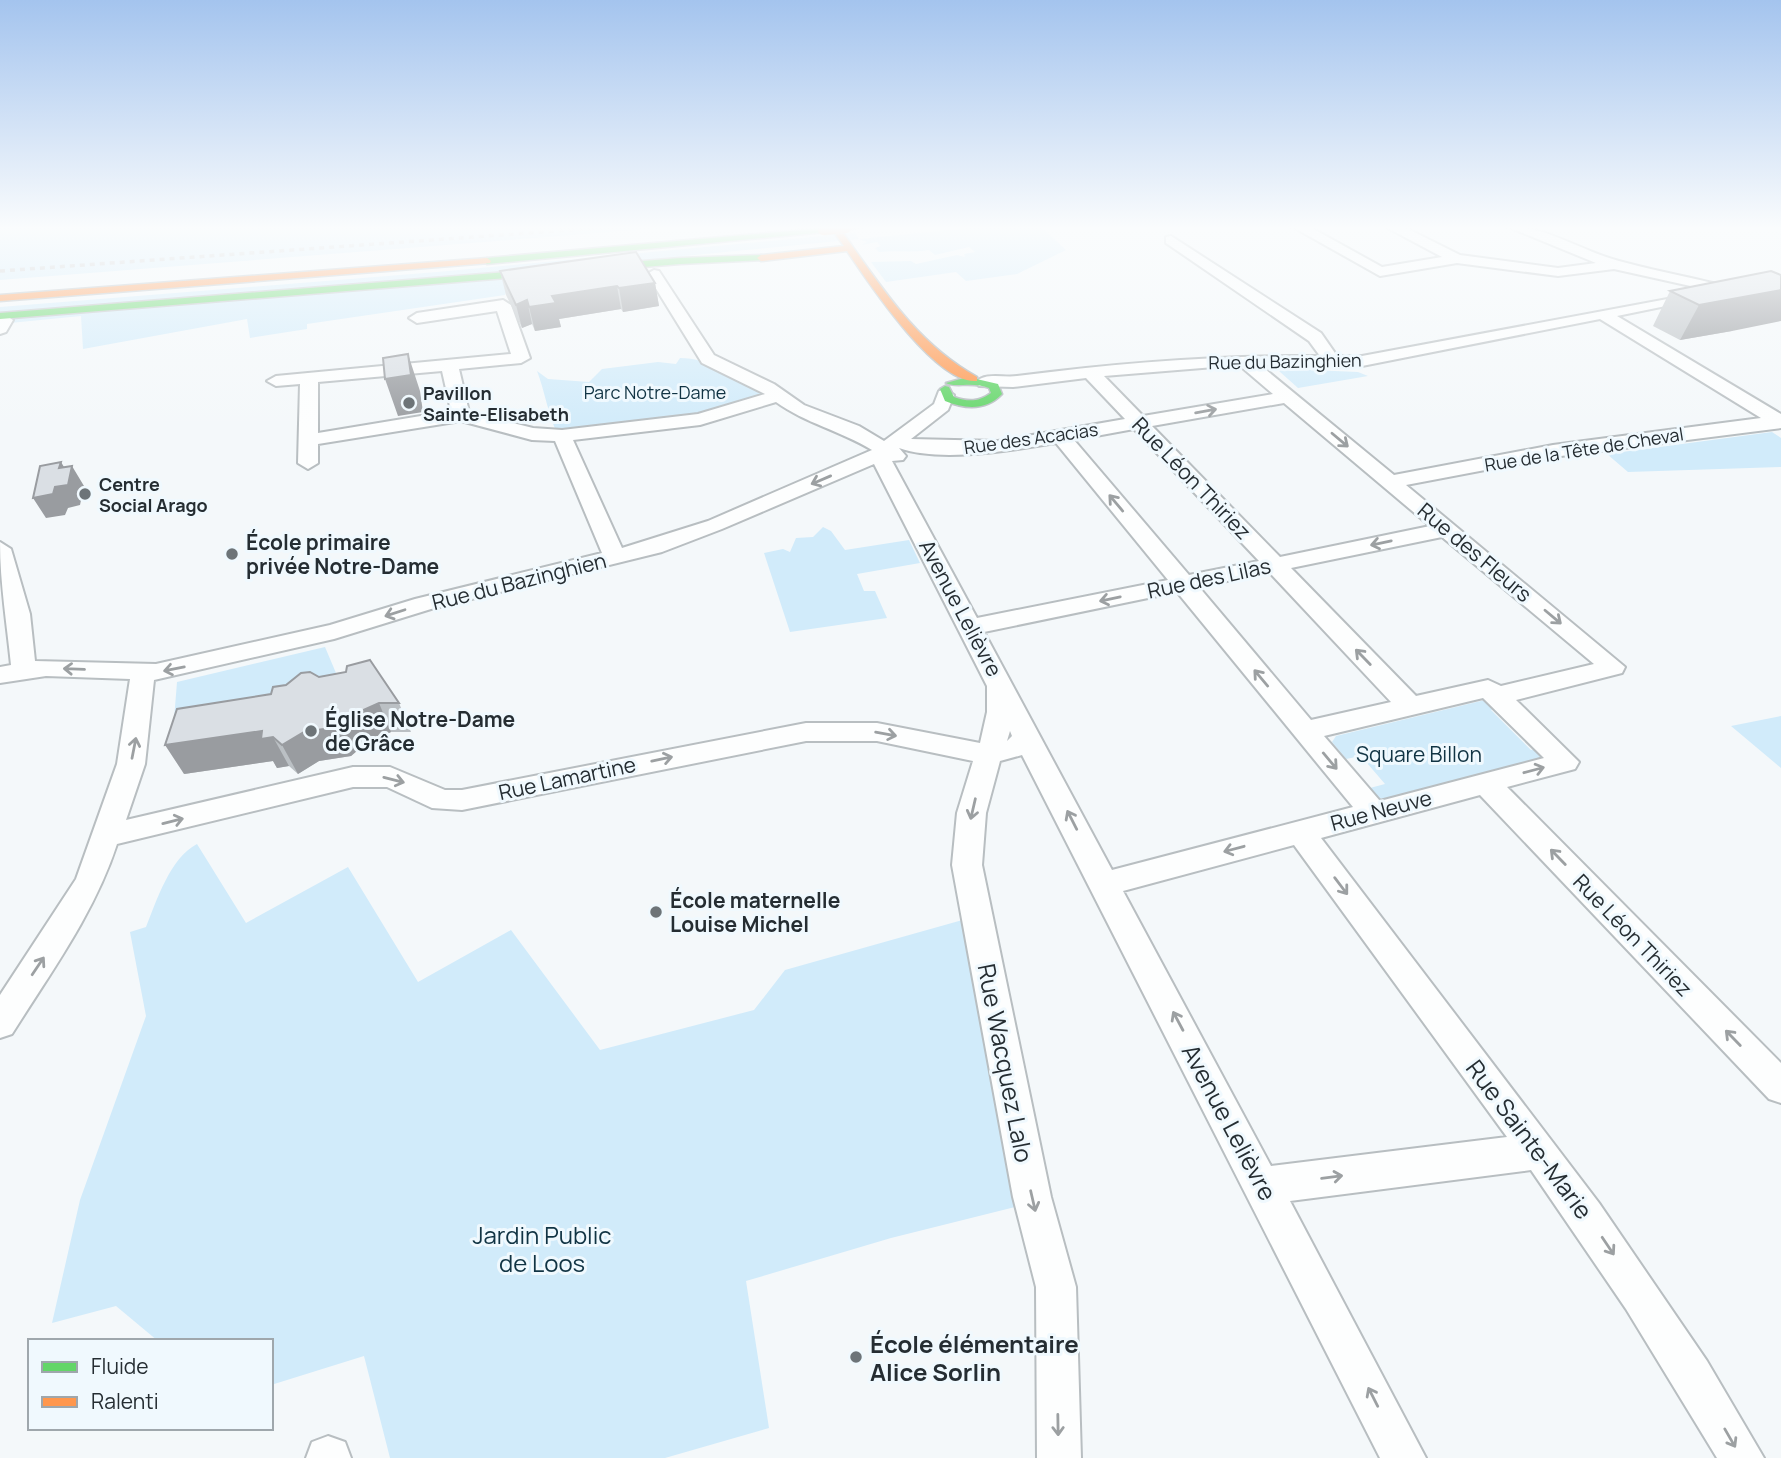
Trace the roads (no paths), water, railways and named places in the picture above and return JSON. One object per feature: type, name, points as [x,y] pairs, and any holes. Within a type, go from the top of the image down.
[{"type":"main road","points":[[0,298],[53,294]]},
{"type":"main road","points":[[1,321],[87,310],[281,294]]},
{"type":"main road","points":[[886,294],[933,354],[957,375],[984,386]]},
{"type":"main road","points":[[933,354],[944,376],[945,392]]},
{"type":"main road","points":[[945,392],[956,381],[984,386]]},
{"type":"main road","points":[[945,392],[960,403],[977,404],[984,386]]},
{"type":"street","points":[[667,294],[708,359],[798,409],[852,429],[896,451]]},
{"type":"street","points":[[1251,294],[1315,337],[1325,346],[1332,361]]},
{"type":"street","name":"Rue du Bazinghien","points":[[984,386],[1090,372],[1243,360],[1332,361],[1380,358],[1701,294]]},
{"type":"street","points":[[1741,294],[1781,308]]},
{"type":"street","points":[[276,381],[521,358],[503,305],[417,318]]},
{"type":"street","points":[[1603,314],[1780,421]]},
{"type":"street","name":"Rue des Fleurs","points":[[1243,360],[1613,667],[1497,696]]},
{"type":"street","points":[[449,365],[461,415]]},
{"type":"street","name":"Rue Léon Thiriez","points":[[1090,372],[1410,706]]},
{"type":"street","points":[[308,463],[309,378]]},
{"type":"street","name":"Rue du Bazinghien","points":[[896,451],[942,405],[945,392]]},
{"type":"street","points":[[309,440],[461,415],[532,434],[562,436],[700,419],[778,396]]},
{"type":"street","name":"Rue des Acacias","points":[[896,451],[980,449],[1288,397]]},
{"type":"street","name":"Rue du Bazinghien","points":[[12,672],[173,670],[321,635],[423,604],[615,558],[715,526],[866,461],[896,451],[964,408],[977,404]]},
{"type":"street","name":"Rue de la Tête de Cheval","points":[[1390,482],[1553,451],[1780,421]]},
{"type":"street","points":[[562,436],[615,558]]},
{"type":"street","points":[[1061,436],[1373,812]]},
{"type":"street","name":"Avenue Lelièvre","points":[[896,451],[971,627],[1404,1458]]},
{"type":"street","name":"Rue des Lilas","points":[[971,627],[1448,529]]},
{"type":"street","points":[[0,549],[18,614],[12,672]]},
{"type":"street","points":[[0,1023],[83,895],[131,764],[143,672]]},
{"type":"street","name":"Rue Wacquez Lalo","points":[[995,672],[1002,701],[967,834],[967,865],[1032,1197],[1056,1287],[1059,1458]]},
{"type":"street","points":[[1305,731],[1488,688],[1497,696]]},
{"type":"street","name":"Rue Neuve","points":[[1105,884],[1566,762],[1497,696]]},
{"type":"street","name":"Rue Lamartine","points":[[106,836],[354,777],[390,777],[409,783],[442,801],[462,800],[764,738],[810,732],[877,732],[986,763]]},
{"type":"street","points":[[986,763],[1019,747],[1027,734]]},
{"type":"street","name":"Avenue Lelièvre","points":[[986,763],[1026,766],[1038,771],[1055,786]]},
{"type":"street","name":"Rue Léon Thiriez","points":[[1486,783],[1781,1087]]},
{"type":"street","name":"Rue Sainte-Marie","points":[[1300,832],[1595,1226],[1651,1309],[1742,1458]]},
{"type":"street","points":[[1264,1186],[1539,1152]]},
{"type":"place","name":"Pavillon Sainte-Elisabeth","points":[[409,403]]},
{"type":"place","name":"Centre Social Arago","points":[[85,494]]},
{"type":"place","name":"École primaire privée Notre-Dame","points":[[232,554]]},
{"type":"place","name":"Église Notre-Dame de Grâce","points":[[311,731]]},
{"type":"place","name":"École maternelle Louise Michel","points":[[656,912]]},
{"type":"place","name":"École élémentaire Alice Sorlin","points":[[856,1357]]},
{"type":"park label","name":"Parc Notre-Dame","points":[[655,392]]},
{"type":"park label","name":"Square Billon","points":[[1419,754]]},
{"type":"park label","name":"Jardin Public de Loos","points":[[542,1248]]}]
